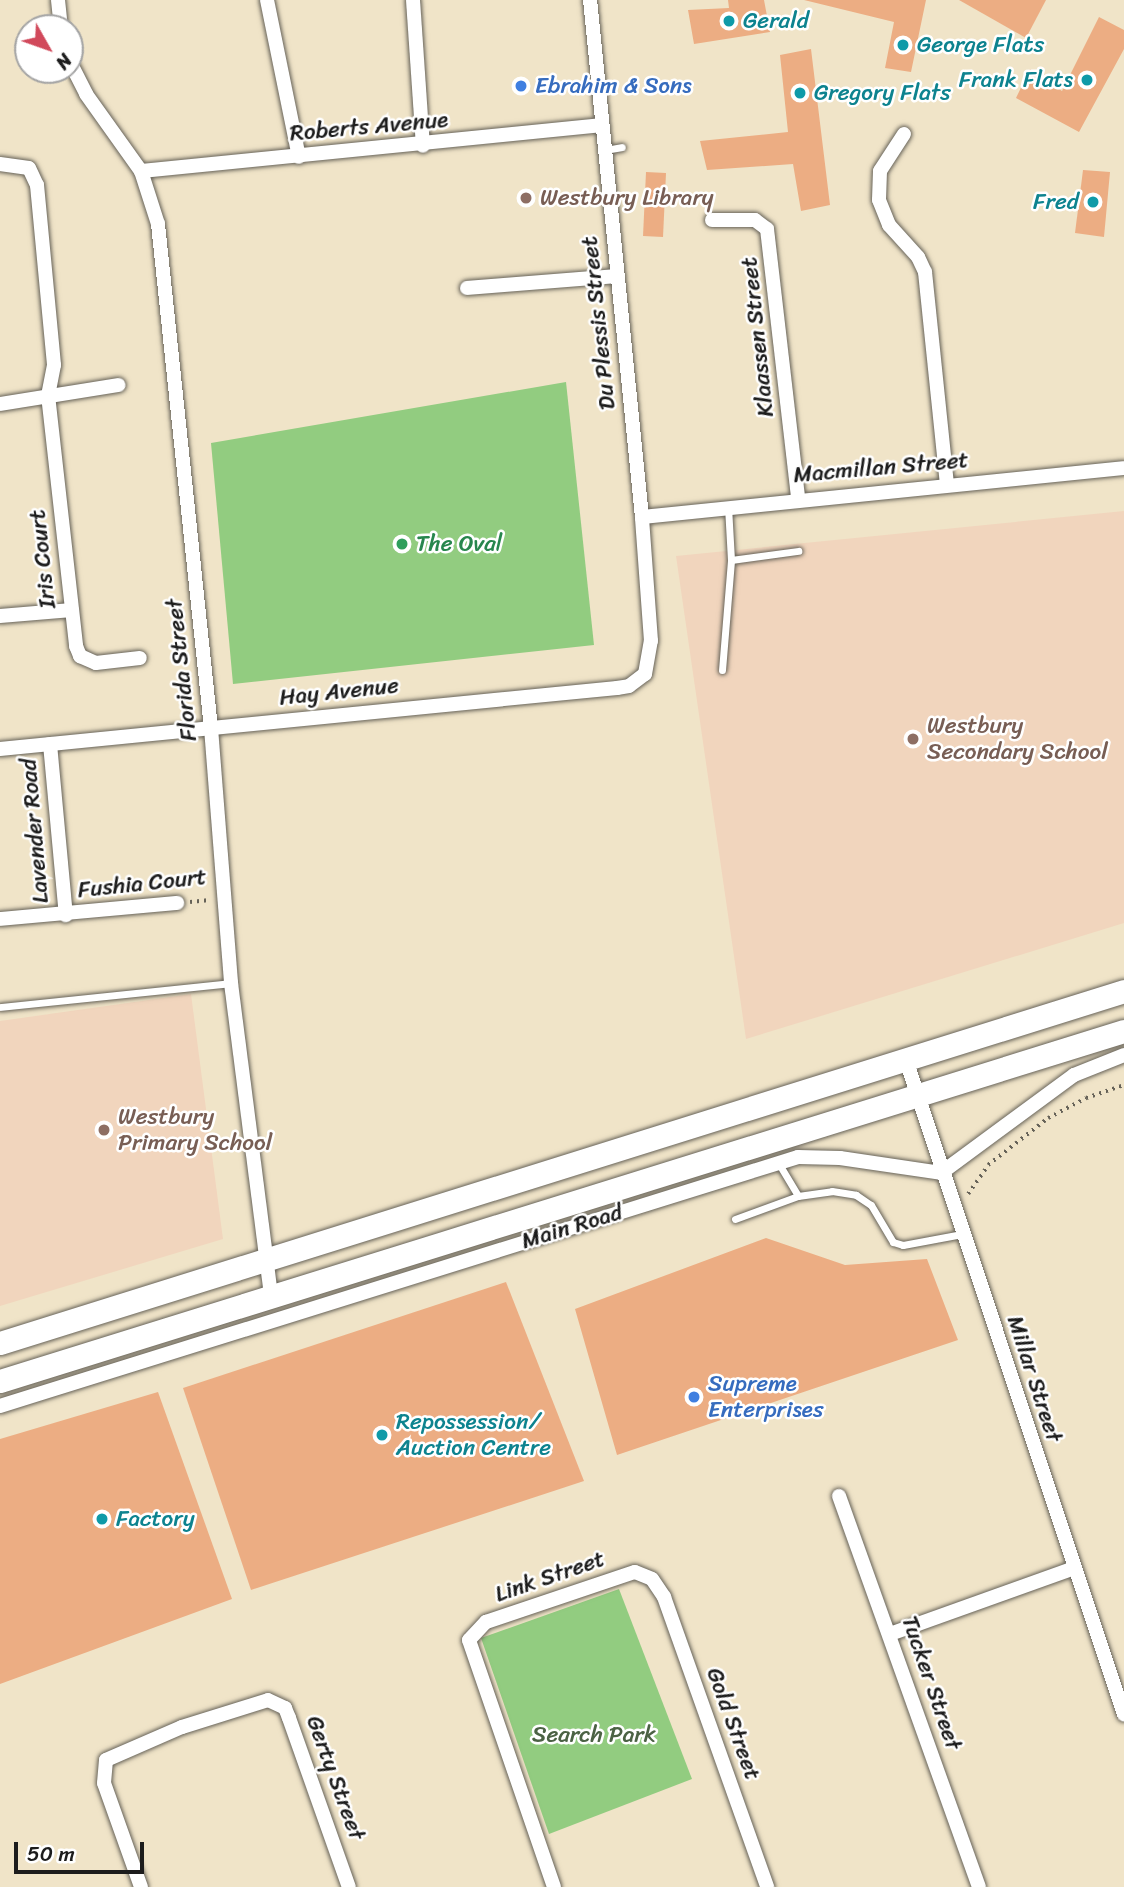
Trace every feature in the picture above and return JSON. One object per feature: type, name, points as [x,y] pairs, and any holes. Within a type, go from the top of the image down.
[{"type":"main road","points":[[0,1343],[265,1262],[905,1057],[1124,991]]},
{"type":"main road","name":"Main Road","points":[[0,1381],[1124,1031]]},
{"type":"street","points":[[267,0],[299,157]]},
{"type":"street","points":[[413,0],[423,146]]},
{"type":"street","name":"Du Plessis Street","points":[[590,0],[642,517],[651,642]]},
{"type":"street","name":"Florida Street","points":[[81,84],[141,171],[153,200],[163,261],[211,728],[231,982],[271,1297]]},
{"type":"street","name":"Roberts Avenue","points":[[141,171],[423,146],[601,125]]},
{"type":"street","points":[[904,134],[880,171],[879,200],[889,225],[918,257],[925,272],[947,485]]},
{"type":"street","name":"Iris Court","points":[[0,164],[29,167],[35,176],[54,365],[48,396],[72,610],[80,656],[96,663],[140,658]]},
{"type":"street","name":"Klaassen Street","points":[[712,220],[755,220],[767,229],[798,498]]},
{"type":"street","points":[[467,288],[617,276]]},
{"type":"street","points":[[0,404],[118,385]]},
{"type":"street","name":"Macmillan Street","points":[[642,517],[798,498],[1124,468]]},
{"type":"street","points":[[0,616],[72,610]]},
{"type":"street","name":"Hay Avenue","points":[[0,748],[629,686],[645,674],[651,642]]},
{"type":"street","name":"Lavender Road","points":[[50,744],[66,915]]},
{"type":"street","name":"Fushia Court","points":[[0,919],[177,903]]},
{"type":"street","points":[[941,1173],[1074,1075],[1124,1055]]},
{"type":"street","name":"Millar Street","points":[[905,1057],[1072,1569],[1124,1714]]},
{"type":"street","name":"Main Road","points":[[0,1406],[798,1157],[840,1158],[941,1173]]},
{"type":"street","name":"Tucker Street","points":[[839,1496],[979,1887]]},
{"type":"street","points":[[890,1634],[1072,1569]]},
{"type":"street","name":"Link Street","points":[[554,1887],[469,1640],[486,1622],[622,1576],[635,1572],[652,1579]]},
{"type":"street","name":"Gold Street","points":[[652,1579],[664,1597],[767,1887]]},
{"type":"street","name":"Gerty Street","points":[[141,1887],[104,1783],[103,1766],[112,1755],[182,1727],[268,1700],[285,1709],[349,1887]]},
{"type":"lane","points":[[604,150],[621,147]]},
{"type":"lane","points":[[722,670],[731,560],[728,506]]},
{"type":"lane","points":[[731,560],[798,551]]},
{"type":"lane","points":[[0,1007],[231,982]]},
{"type":"lane","points":[[778,1163],[798,1196]]},
{"type":"lane","points":[[735,1219],[798,1196],[832,1191],[856,1195],[871,1205],[893,1242],[903,1245],[961,1234]]},
{"type":"path","name":"Fushia Court","points":[[177,903],[223,898]]},
{"type":"path","points":[[965,1201],[972,1184],[988,1165],[1048,1118],[1086,1098],[1124,1085]]},
{"type":"shaded area","name":"Westbury Secondary School","points":[[1124,511],[1124,923],[746,1039],[676,556]]},
{"type":"shaded area","name":"Westbury Primary School","points":[[191,994],[223,1239],[0,1306],[0,1021]]},
{"type":"green space","name":"The Oval","points":[[566,382],[594,645],[233,684],[211,443]]},
{"type":"green space","name":"Search Park","points":[[619,1589],[692,1779],[549,1834],[481,1638]]},
{"type":"building","name":"Gerald","points":[[728,0],[764,0],[770,32],[694,44],[688,10],[729,8]]},
{"type":"building","name":"George Flats","points":[[804,0],[926,0],[911,72],[885,68],[894,22]]},
{"type":"building","points":[[959,0],[1046,0],[1026,38]]},
{"type":"building","name":"Frank Flats","points":[[1099,17],[1124,30],[1124,49],[1079,132],[1016,98],[1030,69],[1062,91]]},
{"type":"building","name":"Gregory Flats","points":[[811,49],[830,205],[801,211],[793,164],[707,170],[700,141],[788,132],[780,55]]},
{"type":"building","name":"Fred","points":[[1083,170],[1110,172],[1104,237],[1075,233]]},
{"type":"building","points":[[646,172],[666,173],[663,237],[643,236]]},
{"type":"building","name":"Supreme Enterprises","points":[[766,1238],[845,1265],[927,1259],[958,1340],[617,1455],[575,1309]]},
{"type":"building","name":"Repossession/ Auction Centre","points":[[506,1282],[584,1481],[251,1590],[183,1388]]},
{"type":"building","name":"Factory","points":[[158,1392],[232,1599],[0,1684],[0,1439]]},
{"type":"place","name":"Gerald","points":[[729,21]]},
{"type":"place","name":"George Flats","points":[[903,45]]},
{"type":"place","name":"Frank Flats","points":[[1087,80]]},
{"type":"place","name":"Ebrahim & Sons","points":[[521,86]]},
{"type":"place","name":"Gregory Flats","points":[[800,93]]},
{"type":"place","name":"Westbury Library","points":[[526,198]]},
{"type":"place","name":"Fred","points":[[1093,202]]},
{"type":"place","name":"The Oval","points":[[402,544]]},
{"type":"place","name":"Westbury Secondary School","points":[[913,739]]},
{"type":"place","name":"Westbury Primary School","points":[[104,1130]]},
{"type":"place","name":"Supreme Enterprises","points":[[694,1397]]},
{"type":"place","name":"Repossession/ Auction Centre","points":[[382,1435]]},
{"type":"place","name":"Factory","points":[[102,1519]]}]
